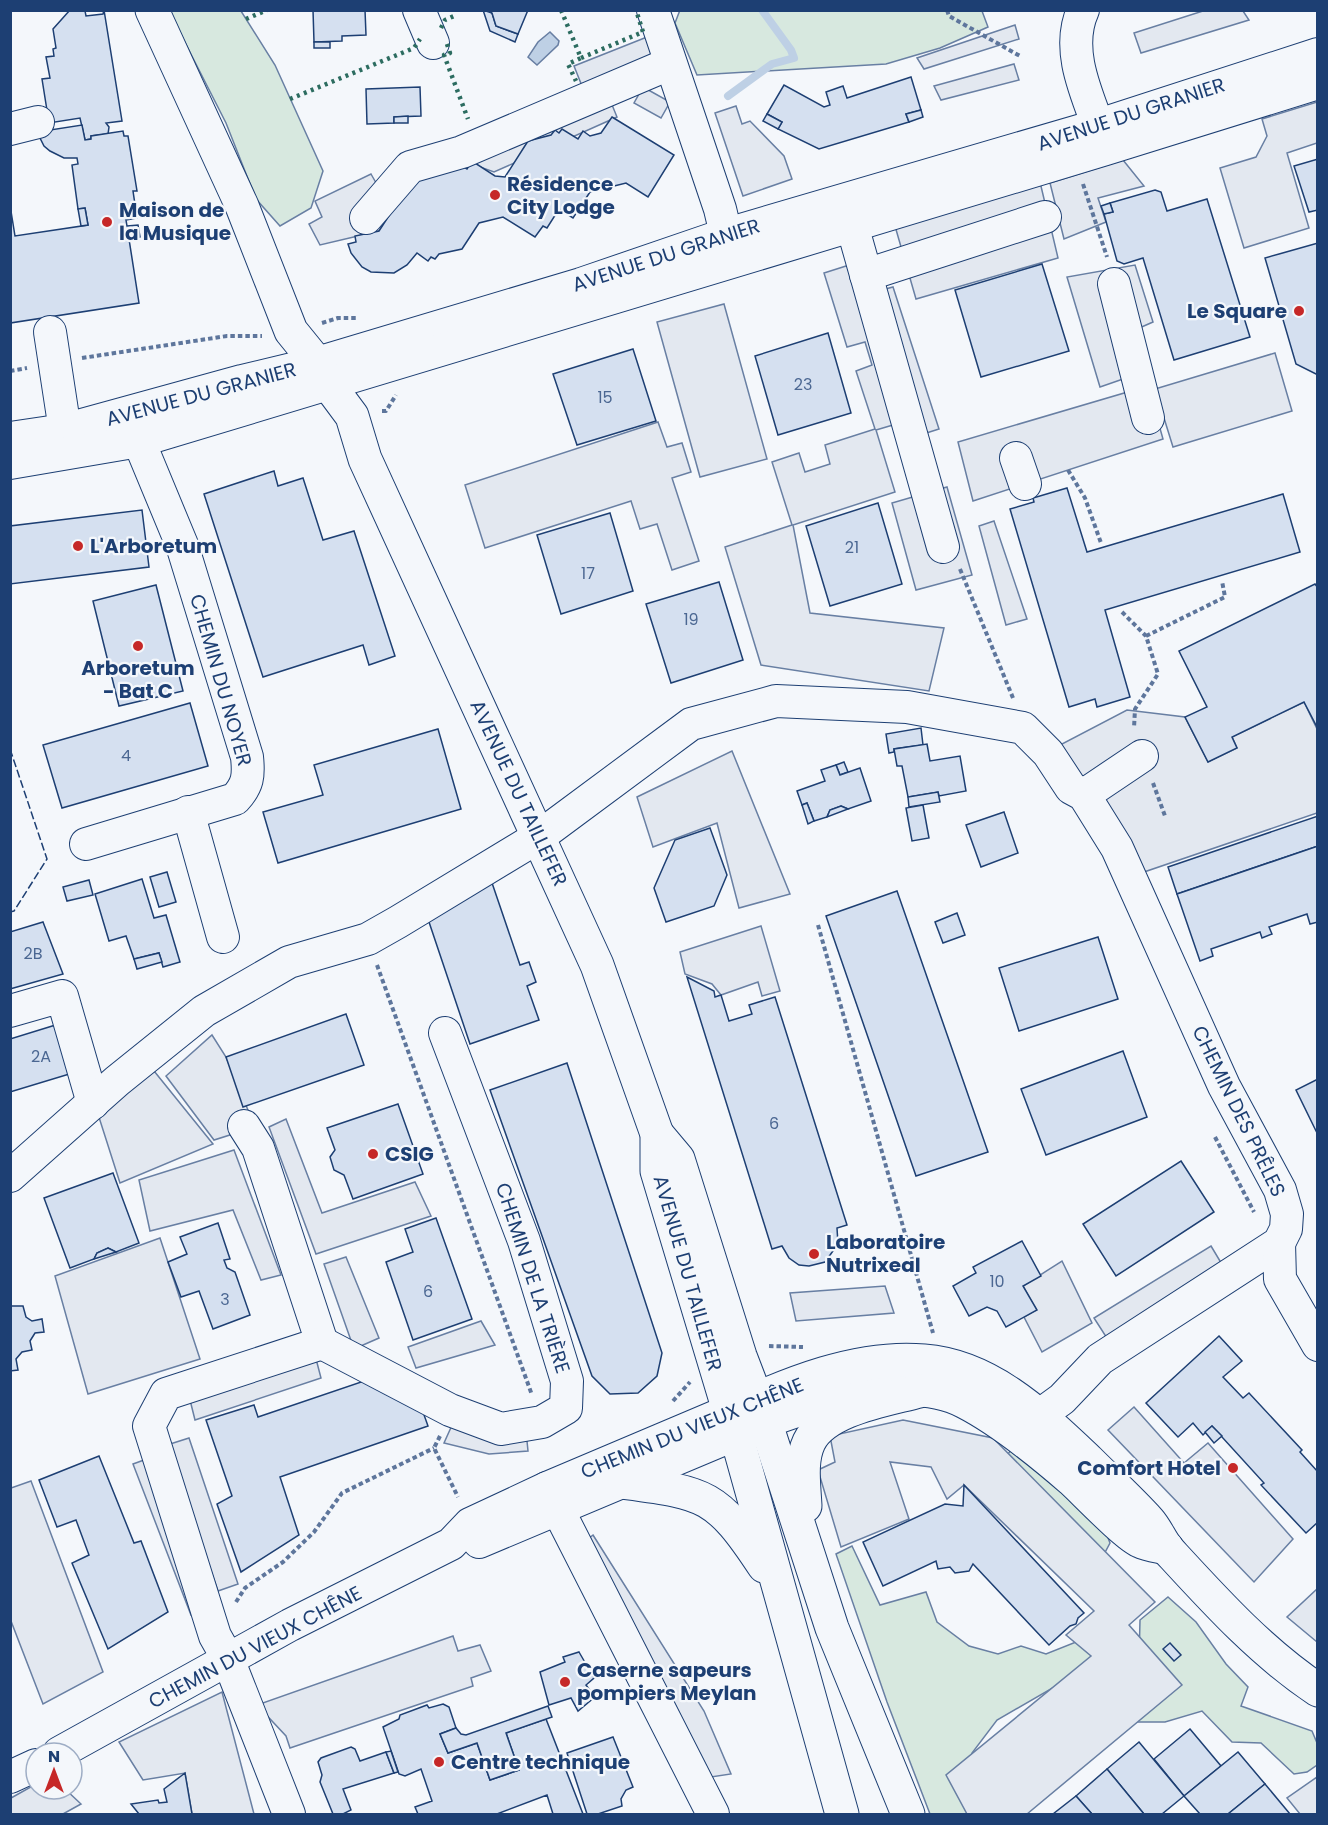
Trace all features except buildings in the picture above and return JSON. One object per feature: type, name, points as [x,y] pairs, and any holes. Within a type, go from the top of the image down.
[{"type":"main road","name":"AVENUE DU TAILLEFER","points":[[152,10],[242,206],[291,331],[352,416],[366,459],[597,964],[657,1134],[657,1171],[746,1416]]},
{"type":"main road","name":"CHEMIN DU VIEUX CHÊNE","points":[[746,1416],[781,1388],[853,1366],[894,1361],[927,1361],[987,1380],[1040,1415],[1150,1522],[1167,1548],[1281,1666],[1317,1690]]},
{"type":"main road","name":"CHEMIN DU VIEUX CHÊNE","points":[[746,1416],[858,1394],[919,1391],[941,1394],[964,1401],[1046,1457],[1138,1541],[1167,1548]]},
{"type":"main road","points":[[807,1547],[805,1458],[809,1442],[818,1429],[826,1420],[919,1391]]},
{"type":"main road","points":[[746,1416],[807,1547],[832,1628],[908,1815]]},
{"type":"main road","points":[[746,1416],[777,1585],[842,1815]]},
{"type":"main road","points":[[621,1482],[683,1490],[713,1502],[749,1543],[777,1585]]},
{"type":"street","points":[[419,10],[433,43]]},
{"type":"street","points":[[652,10],[669,64],[690,116],[730,247]]},
{"type":"street","points":[[1083,10],[1079,21],[1077,56],[1088,99],[1103,137]]},
{"type":"street","name":"AVENUE DU GRANIER","points":[[1103,137],[1317,54]]},
{"type":"street","points":[[366,218],[410,167],[462,152],[669,64]]},
{"type":"street","name":"AVENUE DU GRANIER","points":[[10,463],[66,442],[133,427],[242,381],[323,374],[581,284],[730,247],[1103,137],[1317,83]]},
{"type":"street","points":[[848,212],[943,546]]},
{"type":"street","points":[[866,275],[1045,217]]},
{"type":"street","points":[[1114,284],[1148,418]]},
{"type":"street","points":[[50,333],[66,442]]},
{"type":"street","name":"CHEMIN DU NOYER","points":[[86,844],[235,799],[246,788],[249,773],[247,757],[182,545],[133,427]]},
{"type":"street","name":"AVENUE DU GRANIER","points":[[10,438],[66,442]]},
{"type":"street","points":[[10,1176],[93,1103],[204,1011],[289,962],[368,939],[540,836],[691,724],[776,701],[907,707],[1023,728]]},
{"type":"street","name":"CHEMIN DES PRÊLES","points":[[1023,728],[1048,753],[1117,848],[1224,1086],[1280,1190],[1287,1214],[1286,1229],[1279,1244],[1280,1279],[1317,1345]]},
{"type":"street","points":[[1077,791],[1142,756]]},
{"type":"street","points":[[188,812],[223,937]]},
{"type":"street","points":[[10,1011],[62,996],[93,1103]]},
{"type":"street","name":"CHEMIN DE LA TRIÈRE","points":[[321,1343],[450,1410],[501,1429],[542,1422],[566,1408],[567,1381],[524,1241],[445,1033]]},
{"type":"street","points":[[244,1126],[258,1148],[321,1343],[166,1394],[149,1425],[222,1647],[289,1815]]},
{"type":"street","points":[[1040,1415],[1062,1399],[1100,1359],[1279,1244]]},
{"type":"street","name":"CHEMIN DU VIEUX CHÊNE","points":[[553,1499],[621,1482],[746,1416]]},
{"type":"street","name":"CHEMIN DU VIEUX CHÊNE","points":[[77,1741],[222,1647],[452,1544],[476,1543],[553,1499],[746,1416]]},
{"type":"street","points":[[553,1499],[713,1815]]},
{"type":"street","points":[[10,1778],[24,1771]]},
{"type":"path","points":[[947,10],[949,16],[1020,56]]},
{"type":"path","points":[[1083,182],[1104,247]]},
{"type":"path","points":[[10,371],[227,336],[266,336]]},
{"type":"path","points":[[1068,470],[1085,498],[1101,543]]},
{"type":"path","points":[[943,546],[964,575],[1023,728]]},
{"type":"path","points":[[1146,636],[1225,597],[1222,581]]},
{"type":"path","points":[[1122,612],[1146,636],[1158,674],[1135,709]]},
{"type":"path","points":[[818,925],[933,1334]]},
{"type":"path","points":[[368,939],[542,1422]]},
{"type":"path","points":[[222,1647],[245,1588],[283,1562],[314,1532],[342,1493],[434,1448],[450,1410]]},
{"type":"path","points":[[434,1448],[461,1503]]},
{"type":"shaded area","points":[[680,10],[982,11],[988,27],[940,48],[886,64],[697,75],[675,23]]},
{"type":"shaded area","points":[[1206,10],[1243,11],[1249,20],[1141,53],[1134,33]]},
{"type":"shaded area","points":[[169,11],[241,11],[275,65],[323,171],[311,208],[280,226],[256,199],[226,123]]},
{"type":"shaded area","points":[[1015,25],[1019,39],[924,69],[917,58]]},
{"type":"shaded area","points":[[647,37],[655,56],[582,86],[574,66]]},
{"type":"shaded area","points":[[1014,64],[1019,80],[941,100],[934,86]]},
{"type":"shaded area","points":[[643,87],[670,102],[661,118],[634,103]]},
{"type":"shaded area","points":[[608,95],[617,117],[494,172],[463,161]]},
{"type":"shaded area","points":[[1317,102],[1317,143],[1287,153],[1309,228],[1244,248],[1220,168],[1256,157],[1267,136],[1262,119]]},
{"type":"shaded area","points":[[736,106],[742,124],[750,121],[784,156],[792,179],[743,196],[715,113]]},
{"type":"shaded area","points":[[1123,160],[1144,186],[1098,198],[1106,222],[1064,239],[1050,183]]},
{"type":"shaded area","points":[[371,174],[392,211],[379,231],[320,245],[309,224],[322,217],[315,201]]},
{"type":"shaded area","points":[[1040,182],[1058,258],[916,299],[895,226]]},
{"type":"shaded area","points":[[868,259],[878,291],[893,287],[939,429],[898,442],[893,425],[876,430],[895,492],[793,525],[810,613],[944,628],[929,691],[761,665],[725,547],[792,525],[772,462],[799,453],[805,472],[830,464],[825,445],[875,429],[856,371],[872,365],[865,342],[847,347],[824,273]]},
{"type":"shaded area","points":[[1135,265],[1153,322],[1137,329],[1149,370],[1100,387],[1067,277]]},
{"type":"shaded area","points":[[724,304],[767,459],[700,477],[657,322]]},
{"type":"shaded area","points":[[1275,353],[1292,411],[1173,447],[1155,389]]},
{"type":"shaded area","points":[[1148,386],[1163,439],[973,501],[958,442]]},
{"type":"shaded area","points":[[658,422],[667,447],[682,443],[691,472],[672,478],[699,561],[672,570],[657,524],[640,529],[631,501],[485,548],[465,485]]},
{"type":"shaded area","points":[[947,487],[972,575],[916,590],[892,503]]},
{"type":"shaded area","points":[[994,521],[1027,619],[1006,625],[979,526]]},
{"type":"shaded area","points":[[1304,702],[1317,729],[1317,813],[1141,873],[1060,745],[1127,710],[1185,717],[1208,762],[1237,748],[1232,737]]},
{"type":"shaded area","points":[[732,751],[790,894],[739,908],[717,823],[653,847],[637,797]]},
{"type":"shaded area","points":[[761,926],[780,991],[762,996],[758,982],[721,995],[712,984],[685,974],[680,952]]},
{"type":"shaded area","points":[[212,1035],[226,1057],[255,1127],[214,1140],[166,1076]]},
{"type":"shaded area","points":[[150,1066],[213,1144],[120,1183],[97,1111]]},
{"type":"shaded area","points":[[286,1119],[322,1213],[415,1182],[431,1216],[316,1254],[269,1127]]},
{"type":"shaded area","points":[[234,1150],[281,1275],[261,1280],[233,1210],[150,1231],[139,1180]]},
{"type":"shaded area","points":[[160,1238],[200,1359],[88,1394],[55,1276]]},
{"type":"shaded area","points":[[1211,1246],[1226,1271],[1112,1346],[1094,1318]]},
{"type":"shaded area","points":[[346,1257],[379,1338],[354,1349],[324,1264]]},
{"type":"shaded area","points":[[1062,1261],[1092,1323],[1042,1352],[1024,1317],[1036,1310],[1023,1286]]},
{"type":"shaded area","points":[[885,1286],[894,1313],[796,1321],[790,1293]]},
{"type":"shaded area","points":[[481,1321],[495,1345],[416,1368],[408,1347]]},
{"type":"shaded area","points":[[315,1355],[321,1378],[195,1420],[189,1396]]},
{"type":"shaded area","points":[[1134,1407],[1184,1463],[1208,1443],[1293,1539],[1254,1582],[1108,1430]]},
{"type":"shaded area","points":[[903,1420],[993,1438],[1155,1602],[1129,1625],[1182,1685],[1027,1814],[967,1814],[946,1775],[1091,1656],[1066,1635],[1094,1611],[964,1485],[947,1499],[931,1467],[890,1462],[909,1519],[841,1547],[818,1470],[835,1462],[830,1436]]},
{"type":"shaded area","points":[[453,1423],[526,1431],[528,1451],[489,1454],[444,1443]]},
{"type":"shaded area","points":[[189,1438],[238,1584],[218,1591],[167,1445]]},
{"type":"shaded area","points":[[1017,1444],[1100,1517],[1110,1543],[1102,1558],[1004,1458]]},
{"type":"shaded area","points":[[144,1460],[201,1612],[191,1615],[133,1464]]},
{"type":"shaded area","points":[[31,1481],[103,1672],[43,1704],[11,1621],[11,1488]]},
{"type":"shaded area","points":[[593,1535],[704,1711],[731,1774],[711,1777],[583,1543]]},
{"type":"shaded area","points":[[852,1546],[880,1605],[926,1592],[937,1622],[969,1646],[998,1654],[1021,1646],[1046,1654],[1081,1640],[1106,1643],[1089,1667],[997,1720],[972,1753],[966,1778],[979,1814],[930,1814],[887,1702],[836,1554]]},
{"type":"shaded area","points":[[1317,1589],[1317,1642],[1287,1617]]},
{"type":"shaded area","points":[[1168,1597],[1196,1622],[1226,1664],[1248,1687],[1241,1706],[1312,1731],[1317,1743],[1317,1765],[1307,1772],[1294,1774],[1261,1743],[1232,1742],[1202,1711],[1165,1722],[1136,1722],[992,1814],[1139,1661],[1140,1620]]},
{"type":"shaded area","points":[[453,1636],[458,1651],[480,1645],[491,1671],[471,1678],[473,1686],[290,1748],[286,1736],[257,1705]]},
{"type":"shaded area","points":[[222,1692],[254,1814],[192,1814],[185,1773],[143,1780],[119,1742]]},
{"type":"shaded area","points":[[1317,1777],[1317,1814],[1300,1814],[1287,1798]]},
{"type":"shaded area","points":[[24,1791],[24,1801],[78,1801],[81,1804],[63,1814],[11,1814],[11,1798]]},
{"type":"water","points":[[550,32],[559,41],[558,45],[537,65],[528,57],[538,42]]},
{"type":"waterway","points":[[728,96],[772,64],[794,58],[791,50],[762,10]]},
{"type":"hedge","points":[[246,19],[267,10]]},
{"type":"hedge","points":[[561,10],[581,58],[568,64],[576,81]]},
{"type":"hedge","points":[[581,58],[643,32],[636,10]]},
{"type":"hedge","points":[[441,28],[445,20],[454,16]]},
{"type":"hedge","points":[[290,99],[414,48],[420,39]]},
{"type":"hedge","points":[[447,44],[450,53],[444,55],[468,119]]},
{"type":"fence","points":[[10,749],[47,859],[14,911],[10,912]]},
{"type":"place","name":"Résidence City Lodge","points":[[495,195]]},
{"type":"place","name":"Maison de la Musique","points":[[107,222]]},
{"type":"place","name":"Le Square","points":[[1299,311]]},
{"type":"place","name":"L'Arboretum","points":[[78,546]]},
{"type":"place","name":"Arboretum - Bat C","points":[[138,646]]},
{"type":"place","name":"CSIG","points":[[373,1154]]},
{"type":"place","name":"Laboratoire Nutrixeal","points":[[814,1254]]},
{"type":"place","name":"Comfort Hotel","points":[[1233,1468]]},
{"type":"place","name":"Caserne sapeurs pompiers Meylan","points":[[565,1682]]},
{"type":"place","name":"Centre technique","points":[[439,1762]]}]
